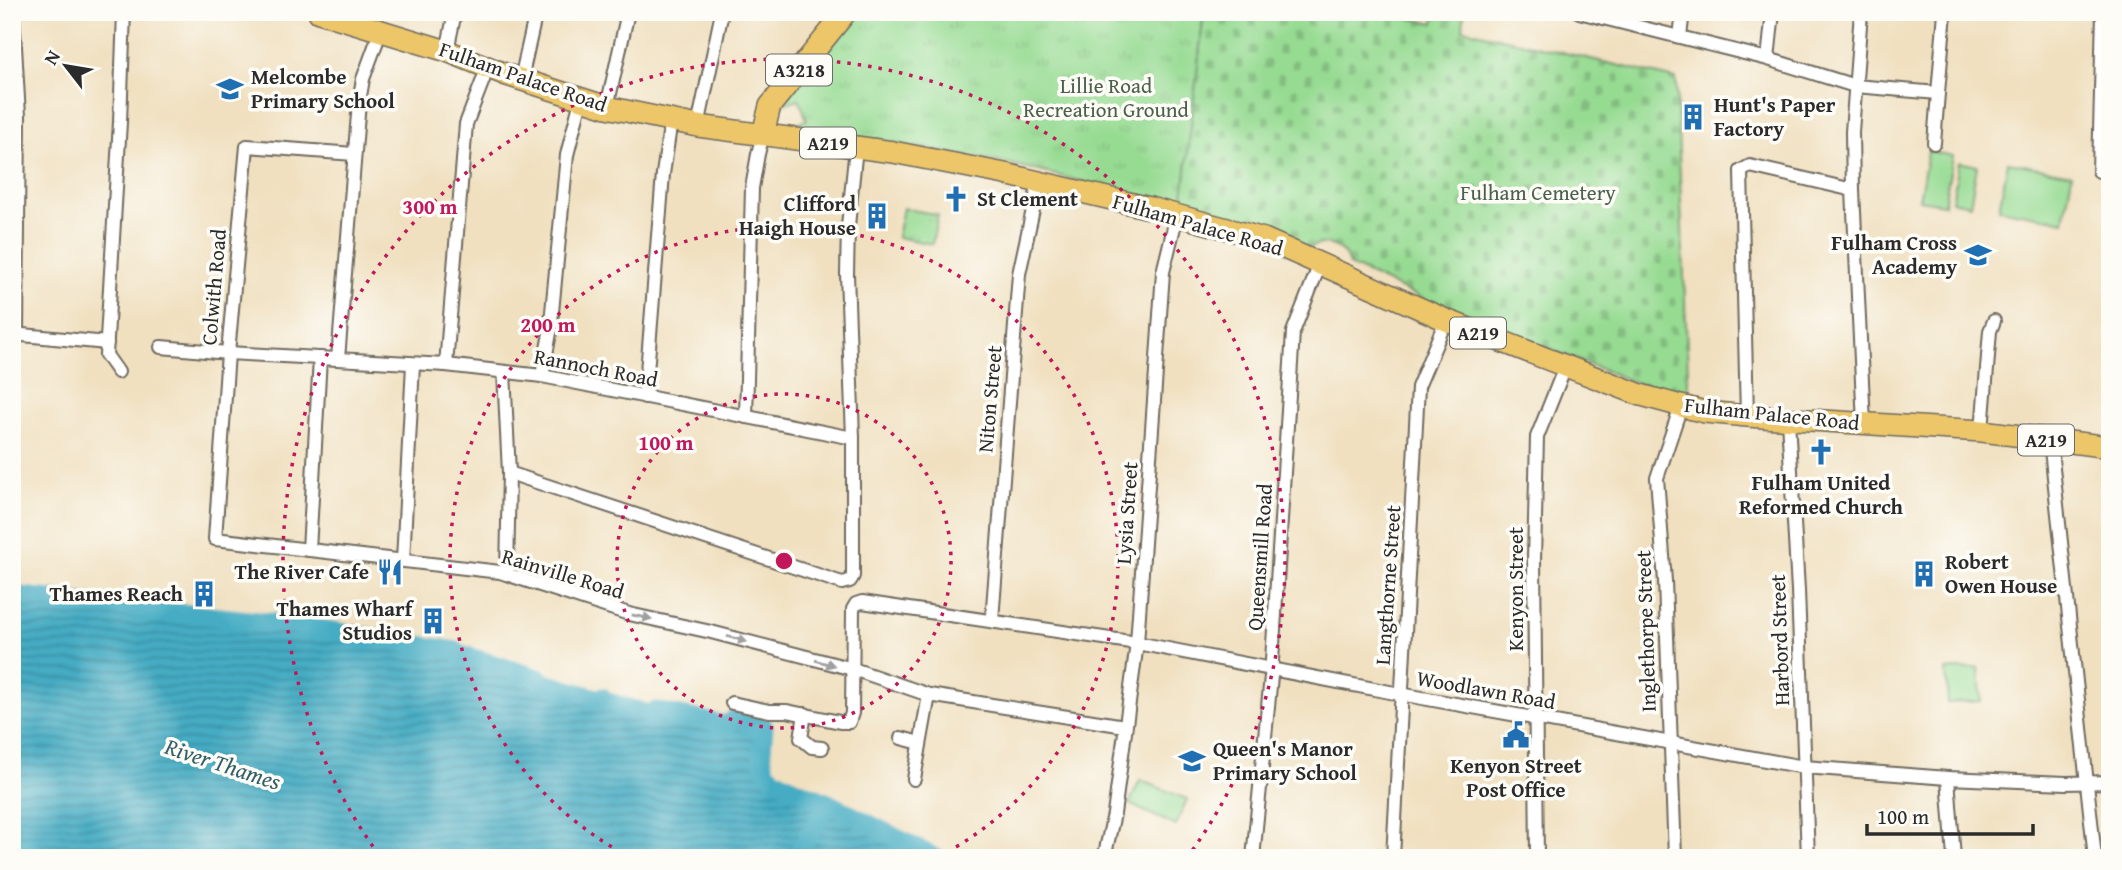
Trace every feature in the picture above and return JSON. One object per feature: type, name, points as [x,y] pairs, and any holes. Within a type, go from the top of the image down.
[{"type":"main road","name":"Fulham Palace Road","points":[[320,12],[447,51],[520,79],[607,107],[698,125],[894,152],[1039,182],[1177,215],[1264,240],[1446,320],[1565,367],[1641,395],[1705,412],[1788,420],[1982,431],[2110,447]]},
{"type":"main road","name":"A3218","points":[[763,134],[770,106],[837,15]]},
{"type":"street","points":[[13,12],[19,116],[15,334],[107,343]]},
{"type":"street","points":[[118,372],[106,355],[124,12]]},
{"type":"street","points":[[447,51],[454,12]]},
{"type":"street","points":[[520,79],[536,12]]},
{"type":"street","points":[[607,107],[628,12]]},
{"type":"street","points":[[698,125],[722,12]]},
{"type":"street","points":[[1680,36],[1683,12]]},
{"type":"street","points":[[1768,59],[1773,12]]},
{"type":"street","points":[[1861,12],[1852,132],[1864,424]]},
{"type":"street","points":[[1934,143],[1945,12]]},
{"type":"street","points":[[2103,12],[2105,172]]},
{"type":"street","points":[[1587,13],[1768,59],[1855,86],[1938,93]]},
{"type":"street","points":[[338,359],[359,102],[363,79],[381,30]]},
{"type":"street","points":[[446,365],[466,124],[488,67]]},
{"type":"street","points":[[542,376],[550,333],[567,155],[581,100]]},
{"type":"street","points":[[645,397],[663,174],[671,120]]},
{"type":"street","points":[[746,417],[752,188],[763,134]]},
{"type":"street","name":"Colwith Road","points":[[215,538],[247,146],[354,154]]},
{"type":"street","points":[[509,473],[842,583],[850,581],[853,576],[853,438],[847,274],[848,226],[856,147]]},
{"type":"street","points":[[1747,416],[1741,171],[1750,166],[1853,190]]},
{"type":"street","name":"Niton Street","points":[[992,621],[1020,274],[1039,182]]},
{"type":"street","name":"Lysia Street","points":[[1104,858],[1114,814],[1137,643],[1163,272],[1177,215]]},
{"type":"street","name":"Queensmill Road","points":[[1253,858],[1271,670],[1293,332],[1320,264]]},
{"type":"street","name":"Langthorne Street","points":[[1393,858],[1418,387],[1446,320]]},
{"type":"street","points":[[1982,431],[1990,331],[1994,321]]},
{"type":"street","name":"Rannoch Road","points":[[161,347],[446,365],[542,376],[853,438]]},
{"type":"street","points":[[309,550],[320,358]]},
{"type":"street","points":[[403,561],[413,364]]},
{"type":"street","name":"Kenyon Street","points":[[1537,858],[1534,560],[1537,437],[1565,367]]},
{"type":"street","points":[[504,372],[509,473],[507,574]]},
{"type":"street","name":"Inglethorpe Street","points":[[1675,858],[1665,580],[1657,478],[1681,406]]},
{"type":"street","name":"Harbord Street","points":[[1788,420],[1798,590],[1808,858]]},
{"type":"street","points":[[2050,440],[2095,858]]},
{"type":"street","name":"Rainville Road","points":[[215,538],[507,574],[629,614],[853,669],[929,695],[1125,726]]},
{"type":"street","name":"Woodlawn Road","points":[[853,669],[853,610],[859,602],[1137,643],[1804,767],[1948,778],[2110,782]]},
{"type":"street","points":[[732,703],[849,722],[852,713],[853,669]]},
{"type":"street","points":[[914,779],[929,695]]},
{"type":"street","points":[[805,714],[801,738],[812,747],[822,748]]},
{"type":"street","points":[[901,738],[920,743]]},
{"type":"street","points":[[1948,778],[1954,858]]},
{"type":"green space","name":"Lillie Road Recreation Ground","points":[[860,12],[1204,12],[1182,206],[1007,163],[796,126],[795,124],[807,120],[799,99],[784,104],[786,98]]},
{"type":"green space","name":"Fulham Cemetery","points":[[1204,12],[1378,12],[1434,23],[1436,12],[1464,12],[1463,29],[1676,79],[1689,399],[1657,391],[1441,307],[1349,265],[1347,258],[1334,246],[1322,244],[1309,248],[1182,206]]},
{"type":"green space","points":[[1928,151],[1953,156],[1944,204],[1919,200]]},
{"type":"green space","points":[[1959,162],[1977,166],[1970,205],[1952,201]]},
{"type":"green space","points":[[2008,162],[2072,174],[2064,221],[1999,209]]},
{"type":"green space","points":[[903,208],[938,215],[932,244],[897,237]]},
{"type":"green space","points":[[1979,668],[1981,701],[1948,703],[1946,670]]},
{"type":"green space","points":[[1140,780],[1187,799],[1176,826],[1129,804]]},
{"type":"water","name":"River Thames","points":[[12,595],[296,625],[456,651],[539,678],[539,681],[597,698],[602,697],[606,701],[653,715],[656,711],[727,725],[734,719],[764,727],[764,764],[767,773],[936,858],[61,858],[12,849]]},
{"type":"waterway","points":[[12,595],[296,625],[456,651],[539,678],[539,681],[597,698],[602,697],[605,701],[653,715],[656,711],[727,725],[734,719],[764,727],[762,756],[767,772],[786,785],[828,803],[795,858]]},
{"type":"waterway","points":[[828,803],[936,858]]},
{"type":"waterway","points":[[12,849],[61,858]]},
{"type":"place","name":"Melcombe Primary School","points":[[230,89]]},
{"type":"place","name":"Hunt's Paper Factory","points":[[1693,117]]},
{"type":"place","name":"St Clement","points":[[956,199]]},
{"type":"place","name":"Clifford Haigh House","points":[[877,216]]},
{"type":"place","name":"Fulham Cross Academy","points":[[1978,255]]},
{"type":"place","name":"Fulham United Reformed Church","points":[[1821,452]]},
{"type":"place","name":"The River Cafe","points":[[390,572]]},
{"type":"place","name":"Robert Owen House","points":[[1924,574]]},
{"type":"place","name":"Thames Reach","points":[[204,594]]},
{"type":"place","name":"Thames Wharf Studios","points":[[433,621]]},
{"type":"place","name":"Kenyon Street Post Office","points":[[1516,735]]},
{"type":"place","name":"Queen's Manor Primary School","points":[[1192,761]]}]
